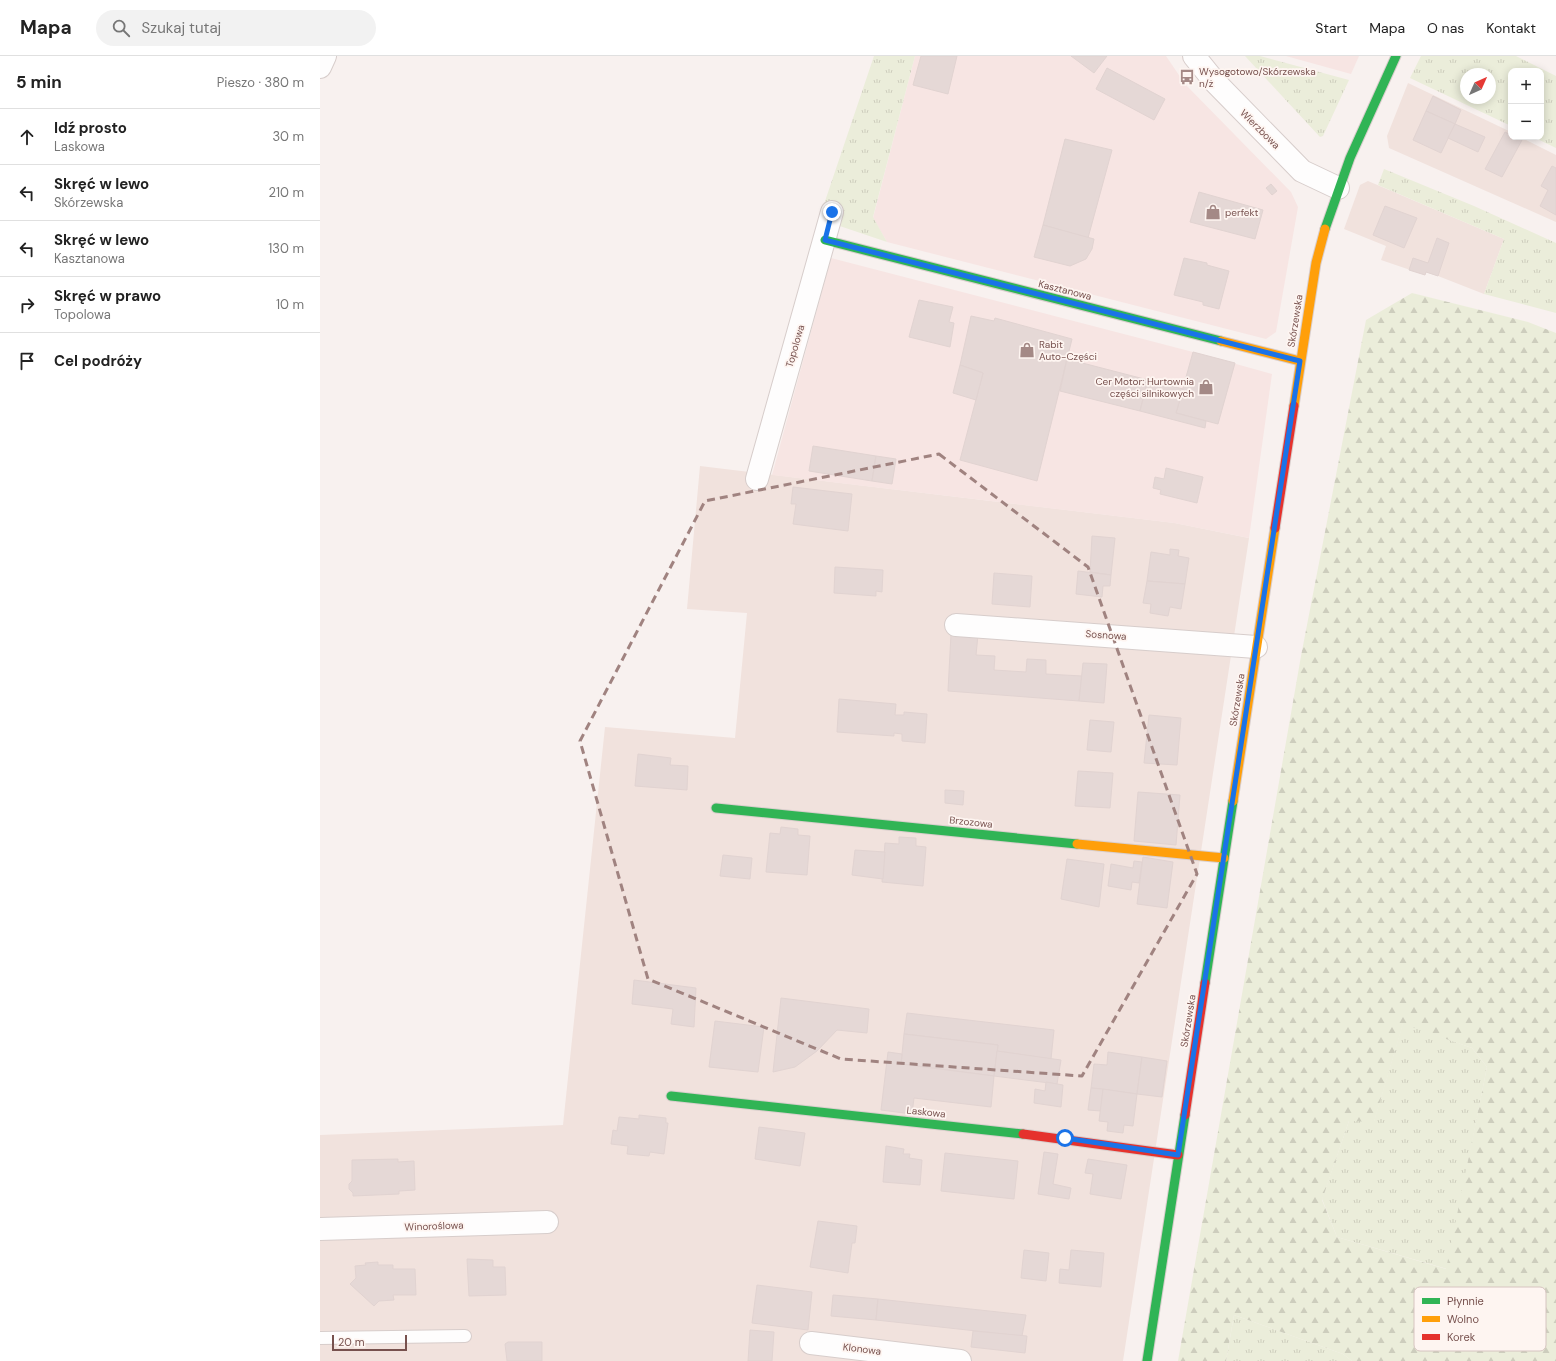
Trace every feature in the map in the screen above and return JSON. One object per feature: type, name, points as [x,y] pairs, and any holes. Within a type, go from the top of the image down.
[{"type":"street","points":[[320,67],[325,56]]},
{"type":"street","name":"Wierzbowa","points":[[1194,56],[1215,82],[1302,171],[1338,188]]},
{"type":"street","name":"Skórzewska","points":[[1147,1361],[1310,296],[1322,234],[1338,188],[1396,56]]},
{"type":"street","name":"Topolowa","points":[[757,479],[832,212]]},
{"type":"street","name":"Kasztanowa","points":[[825,240],[1300,361]]},
{"type":"street","name":"Sosnowa","points":[[956,625],[1256,646]]},
{"type":"street","name":"Brzozowa","points":[[716,808],[1224,858]]},
{"type":"street","name":"Laskowa","points":[[672,1096],[1065,1138],[1178,1155]]},
{"type":"street","name":"Winoroślowa","points":[[320,1229],[547,1222]]},
{"type":"street","name":"Klonowa","points":[[811,1343],[960,1361]]},
{"type":"lane","points":[[320,1338],[465,1336]]},
{"type":"highlighted area","points":[[939,454],[1088,567],[1197,874],[1082,1076],[841,1059],[648,979],[580,741],[705,501]]},
{"type":"shaded area","points":[[915,56],[1166,56],[1185,84],[1291,192],[1298,207],[1276,332],[1266,339],[887,242],[873,218]]},
{"type":"shaded area","points":[[1286,56],[1359,56],[1351,74]]},
{"type":"shaded area","points":[[1408,83],[1508,131],[1508,140],[1526,140],[1556,155],[1556,222],[1389,148],[1387,136]]},
{"type":"shaded area","points":[[1368,181],[1504,239],[1484,294],[1426,272],[1425,275],[1381,260],[1386,246],[1344,229],[1360,185]]},
{"type":"shaded area","points":[[831,258],[1272,374],[1249,538],[1174,523],[772,475]]},
{"type":"shaded area","points":[[700,466],[1175,523],[1249,538],[1123,1361],[320,1361],[320,1135],[563,1125],[605,727],[735,738],[747,613],[687,609]]},
{"type":"green space","points":[[874,56],[915,56],[873,217],[887,242],[819,219]]},
{"type":"green space","points":[[1245,56],[1260,56],[1349,80],[1323,136],[1320,137]]},
{"type":"green space","points":[[1421,56],[1516,56],[1540,68],[1508,68],[1508,125],[1465,104],[1496,104],[1496,68],[1460,68],[1460,102],[1410,78]]},
{"type":"green space","points":[[1544,70],[1556,76],[1556,148],[1539,140],[1544,140]]},
{"type":"green space","points":[[1384,169],[1474,206],[1556,243],[1556,313],[1484,294],[1504,239],[1378,185]]},
{"type":"green space","points":[[1412,293],[1528,322],[1556,333],[1556,1361],[1352,1361],[1343,1354],[1234,1315],[1226,1361],[1178,1361],[1301,656],[1366,320]],"holes":[[[1403,1024],[1472,1048],[1487,1067],[1446,1269],[1337,1237],[1322,1200],[1349,1121],[1374,1122]]]},
{"type":"green space","points":[[1403,1023],[1472,1048],[1487,1067],[1447,1269],[1337,1237],[1322,1199],[1349,1121],[1374,1121]]},
{"type":"green space","points":[[1234,1315],[1343,1354],[1352,1361],[1226,1361]]},
{"type":"building","points":[[921,56],[957,56],[948,94],[913,85]]},
{"type":"building","points":[[1071,56],[1107,56],[1094,73]]},
{"type":"building","points":[[1107,68],[1165,99],[1154,120],[1096,89]]},
{"type":"building","points":[[1433,96],[1461,110],[1455,124],[1426,111]]},
{"type":"building","points":[[1426,111],[1455,124],[1441,153],[1413,140]]},
{"type":"building","points":[[1455,124],[1485,137],[1478,152],[1448,138]]},
{"type":"building","points":[[1505,132],[1508,134],[1508,140],[1522,140],[1502,177],[1485,169]]},
{"type":"building","points":[[1065,139],[1112,150],[1088,238],[1043,225]]},
{"type":"building","points":[[1552,166],[1556,168],[1556,215],[1540,206],[1548,190],[1541,186]]},
{"type":"building","points":[[1271,184],[1277,191],[1272,195],[1266,188]]},
{"type":"building","points":[[1199,192],[1263,210],[1255,239],[1190,222]]},
{"type":"building","points":[[1385,206],[1417,218],[1404,248],[1373,235]]},
{"type":"building","points":[[1043,225],[1094,239],[1092,249],[1086,259],[1070,266],[1034,257]]},
{"type":"building","points":[[1437,238],[1449,243],[1438,276],[1426,272],[1425,275],[1409,270],[1413,258],[1428,263]]},
{"type":"building","points":[[1184,258],[1207,263],[1207,265],[1229,271],[1219,309],[1203,305],[1203,302],[1174,295]]},
{"type":"building","points":[[919,300],[953,307],[949,322],[954,323],[950,347],[909,337]]},
{"type":"building","points":[[971,316],[994,321],[995,318],[1072,339],[1037,481],[960,460],[983,373],[960,365]]},
{"type":"building","points":[[1193,352],[1235,363],[1218,424],[1176,413]]},
{"type":"building","points":[[1067,359],[1148,380],[1140,411],[1060,391]]},
{"type":"building","points":[[960,365],[983,373],[976,400],[953,393]]},
{"type":"building","points":[[1148,380],[1183,389],[1176,413],[1206,421],[1205,428],[1140,411]]},
{"type":"building","points":[[813,446],[876,456],[872,481],[809,471]]},
{"type":"building","points":[[876,456],[896,459],[892,484],[872,481]]},
{"type":"building","points":[[1166,468],[1203,477],[1197,503],[1160,494],[1161,490],[1153,488],[1155,477],[1164,479]]},
{"type":"building","points":[[793,487],[852,494],[848,531],[793,524],[796,504],[791,504]]},
{"type":"building","points":[[1092,536],[1115,538],[1111,575],[1090,572]]},
{"type":"building","points":[[1170,549],[1179,550],[1178,556],[1189,558],[1185,584],[1147,581],[1151,552],[1170,555]]},
{"type":"building","points":[[835,567],[883,570],[882,592],[876,591],[876,596],[834,593]]},
{"type":"building","points":[[1078,571],[1111,575],[1110,586],[1103,586],[1102,597],[1076,594]]},
{"type":"building","points":[[994,573],[1032,576],[1030,607],[992,604]]},
{"type":"building","points":[[1147,581],[1185,584],[1181,609],[1170,607],[1168,616],[1150,613],[1151,604],[1143,603]]},
{"type":"building","points":[[951,634],[978,635],[976,655],[995,656],[994,670],[1026,672],[1027,659],[1046,660],[1046,674],[1082,676],[1079,701],[948,691]]},
{"type":"building","points":[[1083,663],[1107,664],[1104,703],[1079,701]]},
{"type":"building","points":[[839,699],[896,704],[895,715],[904,715],[904,712],[927,714],[925,743],[902,741],[902,734],[894,733],[894,736],[837,732]]},
{"type":"building","points":[[1149,715],[1181,718],[1177,765],[1144,763]]},
{"type":"building","points":[[1090,720],[1114,722],[1111,752],[1087,750]]},
{"type":"building","points":[[638,754],[671,758],[670,765],[688,766],[687,790],[635,786]]},
{"type":"building","points":[[1078,771],[1113,773],[1110,808],[1075,806]]},
{"type":"building","points":[[945,790],[964,791],[963,805],[945,803]]},
{"type":"building","points":[[1138,792],[1180,795],[1176,845],[1134,841]]},
{"type":"building","points":[[781,827],[798,829],[798,835],[810,836],[807,875],[766,872],[770,833],[780,834]]},
{"type":"building","points":[[899,837],[916,838],[916,846],[926,847],[923,886],[882,882],[885,843],[899,844]]},
{"type":"building","points":[[855,850],[885,852],[883,879],[852,875]]},
{"type":"building","points":[[723,855],[752,858],[750,879],[720,876]]},
{"type":"building","points":[[1143,857],[1173,862],[1167,908],[1137,904]]},
{"type":"building","points":[[1067,859],[1104,864],[1099,907],[1061,899]]},
{"type":"building","points":[[1134,861],[1142,862],[1139,883],[1132,882],[1131,890],[1108,886],[1111,864],[1133,868]]},
{"type":"building","points":[[634,980],[696,988],[694,1027],[671,1024],[673,1009],[632,1004]]},
{"type":"building","points":[[781,998],[869,1009],[867,1033],[837,1030],[817,1051],[795,1067],[773,1072]]},
{"type":"building","points":[[907,1013],[1054,1030],[1051,1059],[997,1051],[998,1045],[904,1034]]},
{"type":"building","points":[[715,1021],[764,1027],[758,1072],[709,1067]]},
{"type":"building","points":[[904,1034],[998,1045],[994,1076],[901,1064]]},
{"type":"building","points":[[997,1051],[1061,1060],[1057,1084],[994,1076]]},
{"type":"building","points":[[888,1052],[902,1054],[901,1064],[994,1076],[991,1107],[914,1098],[912,1114],[881,1110]]},
{"type":"building","points":[[1108,1052],[1142,1057],[1137,1094],[1091,1088],[1094,1064],[1107,1065]]},
{"type":"building","points":[[1142,1057],[1167,1061],[1162,1097],[1137,1094]]},
{"type":"building","points":[[1046,1082],[1063,1085],[1061,1107],[1034,1103],[1035,1089],[1045,1091]]},
{"type":"building","points":[[1091,1088],[1103,1089],[1101,1111],[1088,1110]]},
{"type":"building","points":[[1103,1089],[1137,1094],[1133,1126],[1124,1125],[1123,1133],[1107,1131],[1108,1122],[1099,1121]]},
{"type":"building","points":[[639,1115],[666,1118],[666,1123],[668,1123],[664,1154],[650,1152],[649,1156],[627,1154],[628,1146],[611,1144],[613,1130],[617,1131],[619,1117],[639,1119]]},
{"type":"building","points":[[759,1127],[805,1133],[800,1166],[755,1159]]},
{"type":"building","points":[[886,1146],[904,1149],[903,1154],[910,1154],[909,1158],[922,1160],[920,1185],[883,1182]]},
{"type":"building","points":[[1044,1152],[1058,1154],[1053,1184],[1071,1188],[1069,1199],[1038,1194]]},
{"type":"building","points":[[945,1153],[1018,1161],[1014,1199],[941,1191]]},
{"type":"building","points":[[398,1159],[398,1162],[414,1161],[415,1190],[399,1191],[399,1194],[353,1196],[353,1193],[349,1189],[349,1184],[352,1181],[352,1160]]},
{"type":"building","points":[[1088,1159],[1127,1165],[1121,1199],[1090,1194],[1093,1174],[1085,1173]]},
{"type":"building","points":[[818,1221],[857,1226],[855,1243],[852,1243],[848,1273],[810,1267]]},
{"type":"building","points":[[1024,1250],[1049,1253],[1046,1281],[1021,1278]]},
{"type":"building","points":[[1071,1250],[1104,1253],[1101,1287],[1059,1283],[1060,1269],[1069,1270]]},
{"type":"building","points":[[467,1259],[493,1260],[493,1267],[505,1267],[506,1295],[469,1296]]},
{"type":"building","points":[[378,1262],[378,1265],[393,1265],[393,1269],[415,1269],[416,1295],[393,1295],[394,1300],[379,1301],[374,1306],[350,1284],[356,1278],[355,1266],[366,1265],[365,1263]]},
{"type":"building","points":[[757,1285],[812,1292],[808,1330],[752,1323]]},
{"type":"building","points":[[833,1295],[878,1299],[876,1320],[831,1316]]},
{"type":"building","points":[[878,1299],[1026,1315],[1022,1336],[876,1320]]},
{"type":"building","points":[[750,1330],[774,1332],[772,1361],[748,1361]]},
{"type":"building","points":[[973,1331],[1027,1336],[1025,1353],[971,1347]]},
{"type":"building","points":[[508,1342],[542,1342],[542,1361],[507,1361],[505,1344]]},
{"type":"traffic: fast","points":[[1325,229],[1350,158],[1396,56]]},
{"type":"traffic: fast","points":[[825,240],[1221,341]]},
{"type":"traffic: fast","points":[[1205,983],[1233,801]]},
{"type":"traffic: fast","points":[[716,808],[1077,844]]},
{"type":"traffic: fast","points":[[671,1096],[1023,1134]]},
{"type":"traffic: fast","points":[[1147,1361],[1185,1115]]},
{"type":"traffic: slow","points":[[1294,406],[1316,263],[1325,229]]},
{"type":"traffic: slow","points":[[1221,341],[1300,361]]},
{"type":"traffic: slow","points":[[1233,801],[1275,528]]},
{"type":"traffic: slow","points":[[1077,844],[1224,858]]},
{"type":"traffic: jam","points":[[1275,528],[1294,406]]},
{"type":"traffic: jam","points":[[1185,1115],[1205,983]]},
{"type":"traffic: jam","points":[[1023,1134],[1178,1155]]},
{"type":"place","name":"Wysogotowo/Skórzewska n/ż","points":[[1187,77]]},
{"type":"place","name":"perfekt","points":[[1213,212]]},
{"type":"place","name":"Rabit Auto-Części","points":[[1027,350]]},
{"type":"place","name":"Cer Motor: Hurtownia części silnikowych","points":[[1206,387]]},
{"type":"route","points":[[832,212],[825,240],[1300,361],[1178,1155],[1065,1138]]}]
